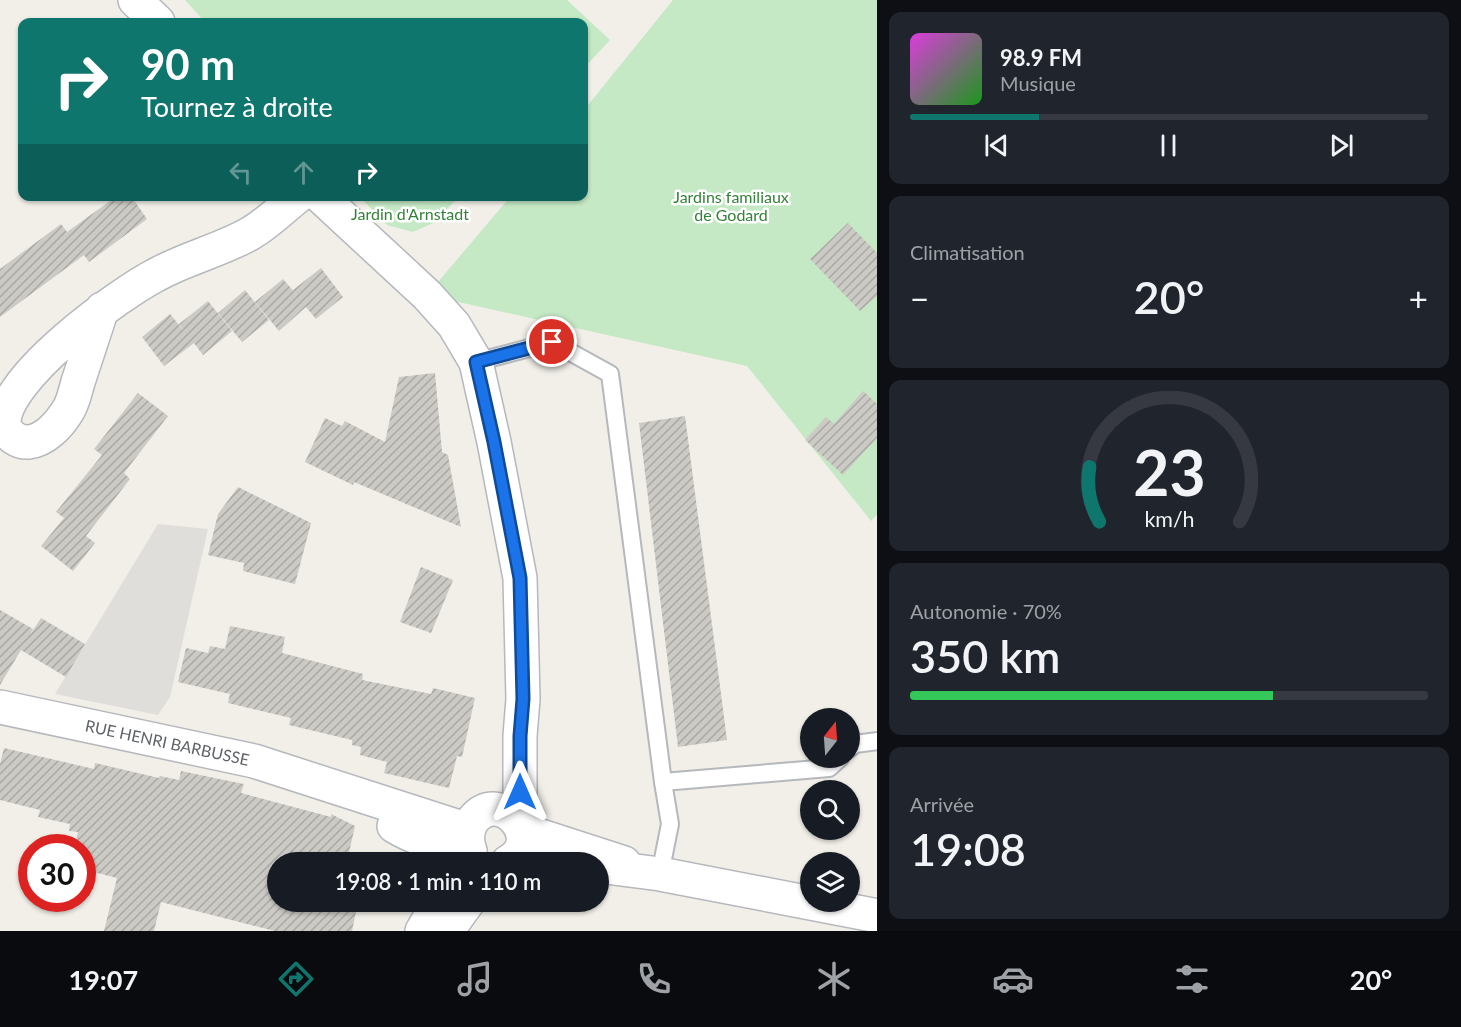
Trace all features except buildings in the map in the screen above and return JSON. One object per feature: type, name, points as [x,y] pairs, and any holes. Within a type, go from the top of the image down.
[{"type":"street","points":[[135,0],[154,18]]},
{"type":"street","points":[[102,309],[156,274],[251,233],[292,201]]},
{"type":"street","points":[[325,201],[427,295],[454,325],[476,362],[520,578],[523,699],[517,843]]},
{"type":"street","name":"RUE HENRI BARBUSSE","points":[[0,707],[254,761],[331,786],[475,843]]},
{"type":"street","points":[[475,843],[520,736]]},
{"type":"street","name":"RUE HENRI BARBUSSE","points":[[331,786],[411,848],[437,844],[475,843]]},
{"type":"street","points":[[475,843],[508,812],[517,843]]},
{"type":"street","points":[[517,843],[543,852]]},
{"type":"street","points":[[517,843],[660,874],[877,916]]},
{"type":"street","points":[[609,867],[660,874]]},
{"type":"street","points":[[422,912],[422,931]]},
{"type":"street","points":[[422,931],[433,912]]},
{"type":"street","points":[[447,931],[461,912]]},
{"type":"lane","points":[[476,362],[552,342],[610,374],[670,824],[660,874]]},
{"type":"lane","points":[[860,743],[877,741]]},
{"type":"lane","points":[[663,782],[829,768]]},
{"type":"shaded area","points":[[158,524],[208,529],[170,697],[158,715],[55,694]]},
{"type":"green space","points":[[185,0],[567,0],[586,18],[201,18]]},
{"type":"green space","name":"Jardins familiaux de Godard","points":[[673,0],[877,0],[877,514],[871,521],[747,366],[427,295],[507,201],[588,201],[588,105]]},
{"type":"green space","points":[[588,20],[610,40],[588,64]]},
{"type":"green space","name":"Jardin d'Arnstadt","points":[[364,201],[455,201],[433,223],[413,232],[387,225]]},
{"type":"route","points":[[520,792],[520,736],[523,699],[520,578],[476,362],[552,342]]}]
